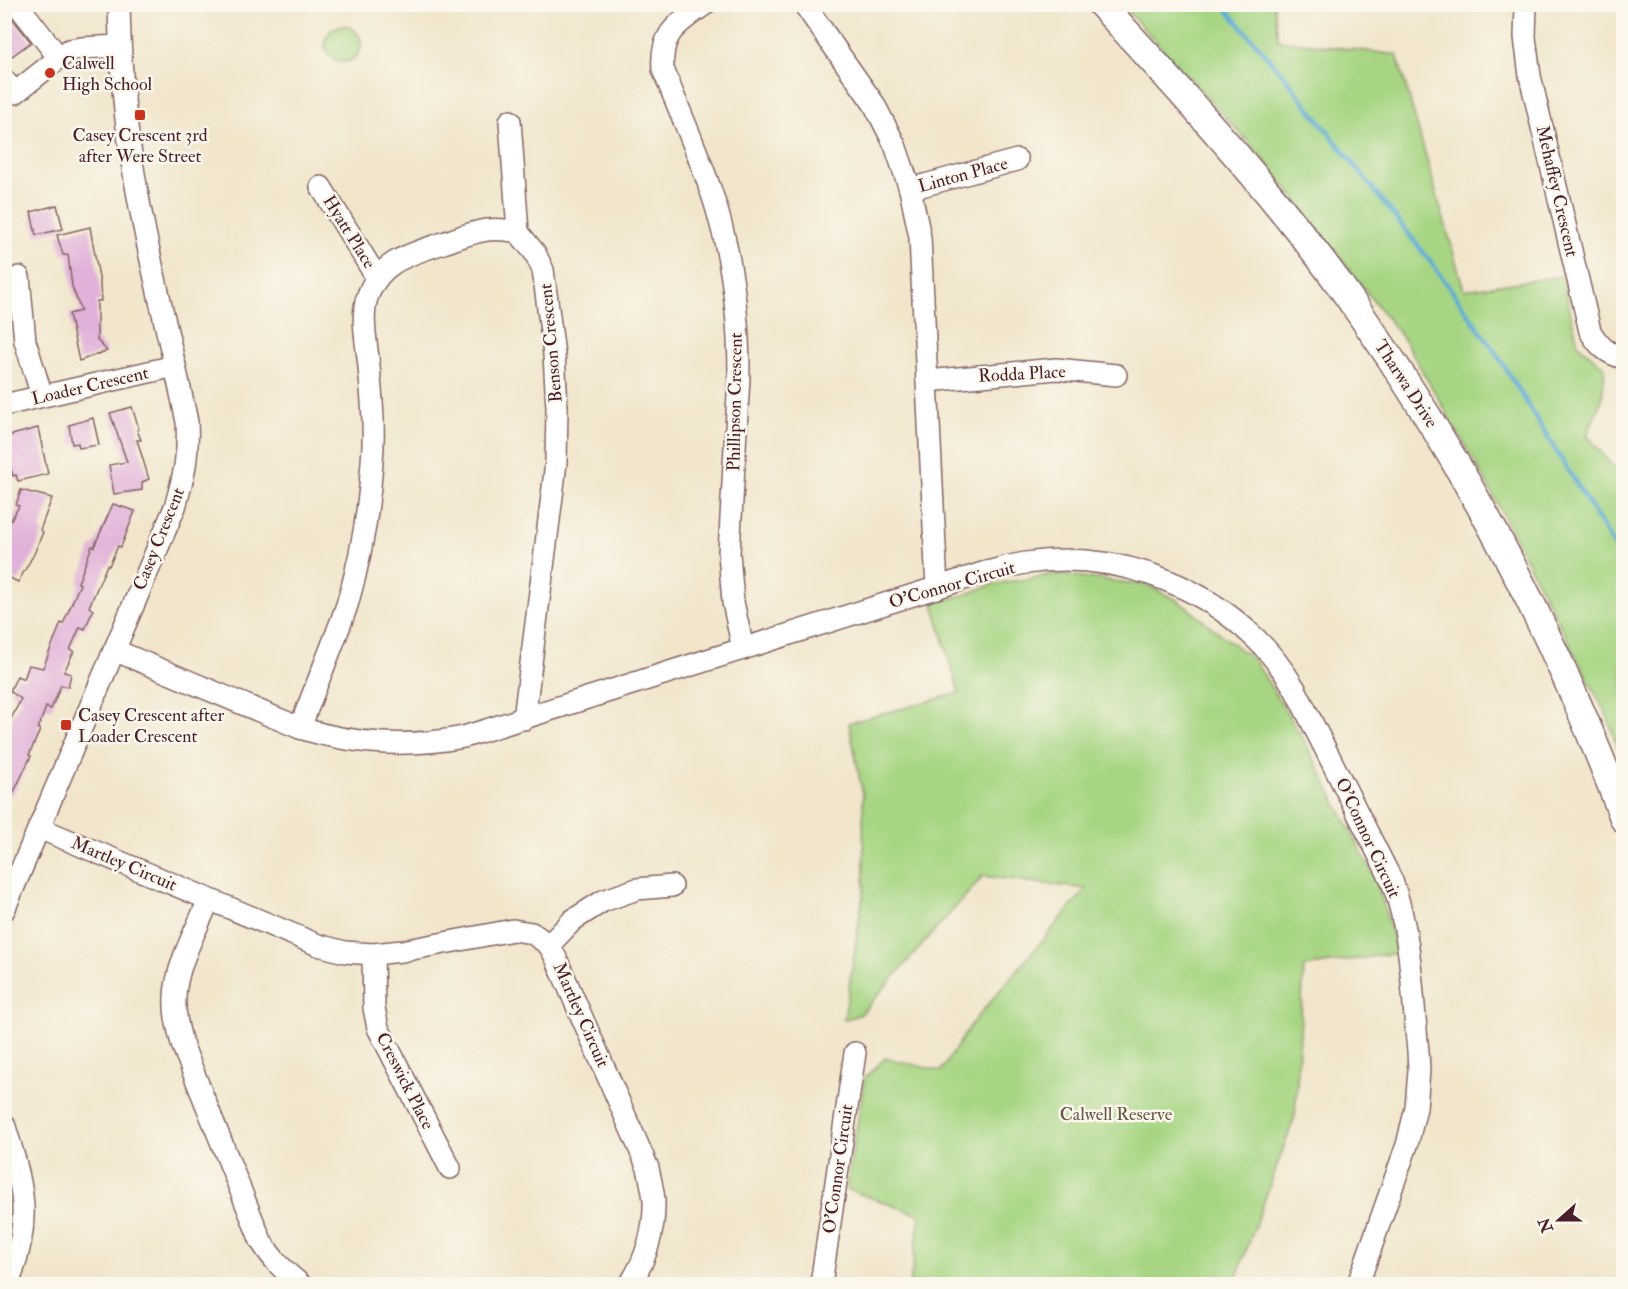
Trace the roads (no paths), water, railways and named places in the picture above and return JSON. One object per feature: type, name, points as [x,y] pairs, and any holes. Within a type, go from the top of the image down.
[{"type":"main road","name":"Tharwa Drive","points":[[1101,4],[1251,172],[1288,218],[1358,311],[1423,408],[1465,477],[1536,611],[1606,771],[1623,819]]},
{"type":"street","name":"Casey Crescent","points":[[4,910],[175,507],[185,474],[187,422],[132,163],[120,46],[119,4]]},
{"type":"street","name":"Phillipson Crescent","points":[[705,4],[679,23],[669,34],[662,55],[663,69],[716,207],[724,235],[734,291],[740,377],[729,553],[733,602],[743,649]]},
{"type":"street","points":[[804,4],[874,104],[895,145],[910,189],[920,237],[937,588]]},
{"type":"street","name":"Mehaffey Crescent","points":[[1526,4],[1525,37],[1530,76],[1590,331],[1597,344],[1608,353],[1623,358]]},
{"type":"street","points":[[21,9],[59,58]]},
{"type":"street","points":[[4,80],[15,93],[69,50],[120,46]]},
{"type":"street","points":[[300,728],[346,606],[367,519],[373,460],[372,400],[364,315],[368,295],[377,278],[400,258],[472,233],[489,230],[518,232],[510,121]]},
{"type":"street","name":"Linton Place","points":[[910,189],[1017,160]]},
{"type":"street","name":"Hyatt Place","points":[[321,187],[377,278]]},
{"type":"street","name":"Benson Crescent","points":[[518,232],[535,253],[543,270],[554,354],[557,408],[556,462],[524,719]]},
{"type":"street","points":[[18,277],[25,341],[42,396]]},
{"type":"street","name":"Loader Crescent","points":[[4,405],[175,366]]},
{"type":"street","name":"Rodda Place","points":[[927,381],[1056,369],[1116,375]]},
{"type":"street","name":"O'Connor Circuit","points":[[114,650],[300,728],[361,742],[402,745],[464,737],[986,572],[1027,563],[1068,560],[1110,564],[1151,574],[1189,590],[1225,612],[1257,639],[1284,671],[1392,881],[1398,897],[1407,940],[1419,1060],[1416,1108],[1407,1145],[1358,1284]]},
{"type":"street","name":"Martley Circuit","points":[[39,828],[318,945],[345,952],[373,954],[402,951],[513,930],[532,933],[549,945],[648,1168],[654,1197],[650,1242],[639,1270],[630,1284]]},
{"type":"street","points":[[549,945],[573,920],[603,901],[637,889],[672,886]]},
{"type":"street","points":[[209,900],[179,971],[175,996],[176,1020],[182,1044],[261,1241],[281,1269],[300,1284]]},
{"type":"street","name":"Creswick Place","points":[[373,954],[374,1008],[378,1028],[450,1168]]},
{"type":"street","name":"O'Connor Circuit","points":[[821,1284],[855,1053]]},
{"type":"street","points":[[4,1124],[16,1162],[24,1212],[21,1245],[8,1284]]},
{"type":"waterway","points":[[1222,4],[1284,76],[1434,266],[1496,353],[1624,563]]},
{"type":"place","name":"Calwell High School","points":[[50,73]]},
{"type":"place","name":"Casey Crescent 3rd after Were Street","points":[[140,115]]},
{"type":"place","name":"Casey Crescent after Loader Crescent","points":[[66,725]]},
{"type":"park label","name":"Calwell Reserve","points":[[1116,1114]]}]
